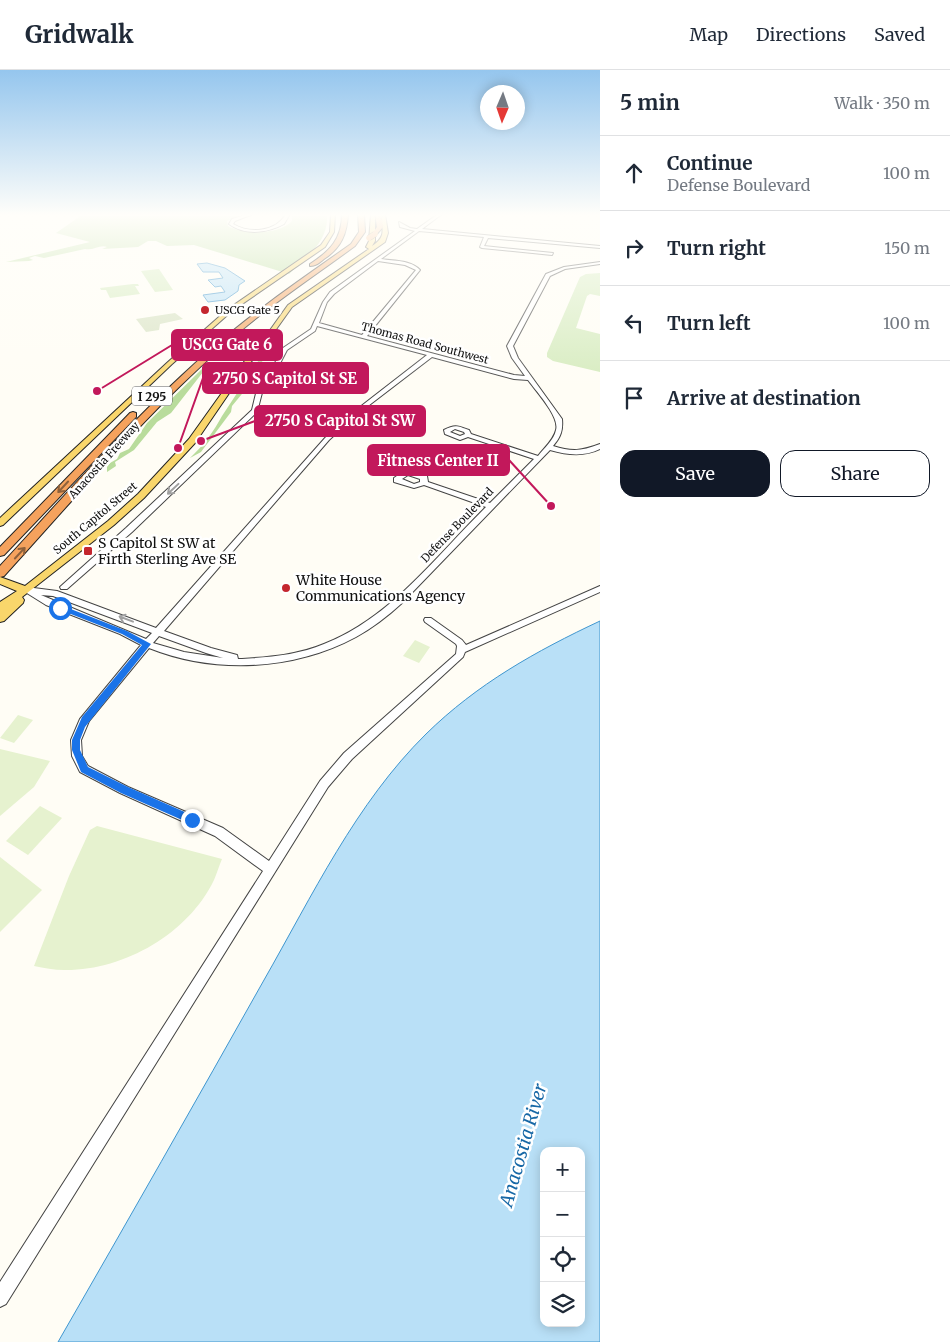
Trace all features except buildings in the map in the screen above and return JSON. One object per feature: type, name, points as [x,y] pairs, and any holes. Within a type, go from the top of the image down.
[{"type":"highway","name":"I 295","points":[[157,392],[254,306],[300,273]]},
{"type":"highway","name":"Anacostia Freeway","points":[[0,573],[40,532],[146,414],[232,334],[315,273]]},
{"type":"highway","points":[[279,299],[317,273]]},
{"type":"highway","name":"Anacostia Freeway","points":[[0,553],[140,408]]},
{"type":"main road","points":[[0,523],[178,356],[233,308],[283,273]]},
{"type":"main road","points":[[246,363],[254,348],[286,304],[330,273]]},
{"type":"main road","points":[[246,363],[260,348],[286,311],[296,301],[336,273]]},
{"type":"main road","name":"South Capitol Street","points":[[26,590],[123,513],[171,466],[196,436],[246,363]]},
{"type":"main road","points":[[0,580],[26,590]]},
{"type":"main road","points":[[0,607],[26,590]]},
{"type":"main road","points":[[0,618],[12,608],[26,590]]},
{"type":"street","points":[[64,587],[190,473],[255,411],[259,388],[270,375],[285,349],[313,330],[326,300],[361,273]]},
{"type":"street","points":[[363,337],[415,273]]},
{"type":"street","name":"Defense Boulevard","points":[[26,590],[45,602],[124,632],[165,651],[220,662],[258,662],[285,658],[332,645],[371,624],[425,575],[538,458],[559,432],[560,422],[513,356],[510,346],[547,277],[553,273]]},
{"type":"street","name":"Thomas Road Southwest","points":[[316,324],[514,377],[529,378]]},
{"type":"street","points":[[270,870],[219,832],[124,790],[84,769],[76,750],[76,740],[85,719],[147,644],[332,434],[431,355]]},
{"type":"street","points":[[468,435],[538,458]]},
{"type":"street","points":[[548,447],[572,454],[592,450],[600,446]]},
{"type":"street","points":[[592,450],[600,454]]},
{"type":"street","points":[[424,483],[491,506]]},
{"type":"street","points":[[462,650],[600,589]]},
{"type":"street","name":"Defense Boulevard","points":[[26,590],[54,593],[223,655],[285,658]]},
{"type":"street","points":[[0,1298],[317,795],[336,769],[387,720],[460,655],[462,650],[460,642],[428,620]]},
{"type":"green space","points":[[143,273],[162,273],[173,290],[155,292]]},
{"type":"green space","points":[[600,273],[600,296],[590,294],[587,296],[576,328],[600,334],[600,372],[553,361],[547,357],[547,353],[580,277],[586,274]]},
{"type":"green space","points":[[138,284],[139,286],[135,286],[140,294],[110,298],[106,290],[101,290],[100,288]]},
{"type":"green space","points":[[175,313],[183,319],[160,324],[159,330],[146,332],[136,319]]},
{"type":"green space","points":[[264,352],[268,352],[251,383],[232,406],[231,412],[201,452],[190,458],[212,433]]},
{"type":"green space","points":[[204,367],[207,367],[171,413],[157,422],[134,450],[115,462],[116,466],[107,472],[107,467],[110,463],[117,459],[120,453],[129,449],[147,423]]},
{"type":"green space","points":[[415,640],[430,647],[419,663],[403,656]]},
{"type":"green space","points":[[18,715],[33,720],[14,743],[0,738]]},
{"type":"green space","points":[[0,749],[50,761],[34,787],[0,816]]},
{"type":"green space","points":[[40,806],[62,818],[28,855],[6,841]]},
{"type":"green space","points":[[97,826],[222,859],[214,880],[203,899],[188,917],[151,946],[109,964],[86,969],[60,970],[34,966],[69,876],[90,830]]},
{"type":"green space","points":[[0,857],[42,890],[0,932]]},
{"type":"water","points":[[220,273],[233,273],[245,281],[239,285],[238,291],[225,300],[208,302],[203,295],[225,292],[221,286],[215,287],[208,280],[223,278]]},
{"type":"water","name":"Anacostia River","points":[[600,621],[600,1342],[58,1342],[318,883],[378,790],[401,761],[445,716],[508,670],[553,644]]},
{"type":"place","name":"USCG Gate 5","points":[[205,310]]},
{"type":"place","name":"USCG Gate 6","points":[[97,391]]},
{"type":"place","name":"2750 S Capitol St SW","points":[[201,441]]},
{"type":"place","name":"2750 S Capitol St SE","points":[[178,448]]},
{"type":"place","name":"Fitness Center II","points":[[551,506]]},
{"type":"place","name":"S Capitol St SW at Firth Sterling Ave SE","points":[[88,551]]},
{"type":"place","name":"White House Communications Agency","points":[[286,588]]},
{"type":"route","points":[[60,608],[124,632],[147,644],[85,719],[76,740],[76,750],[84,769],[124,790],[192,820]]}]
